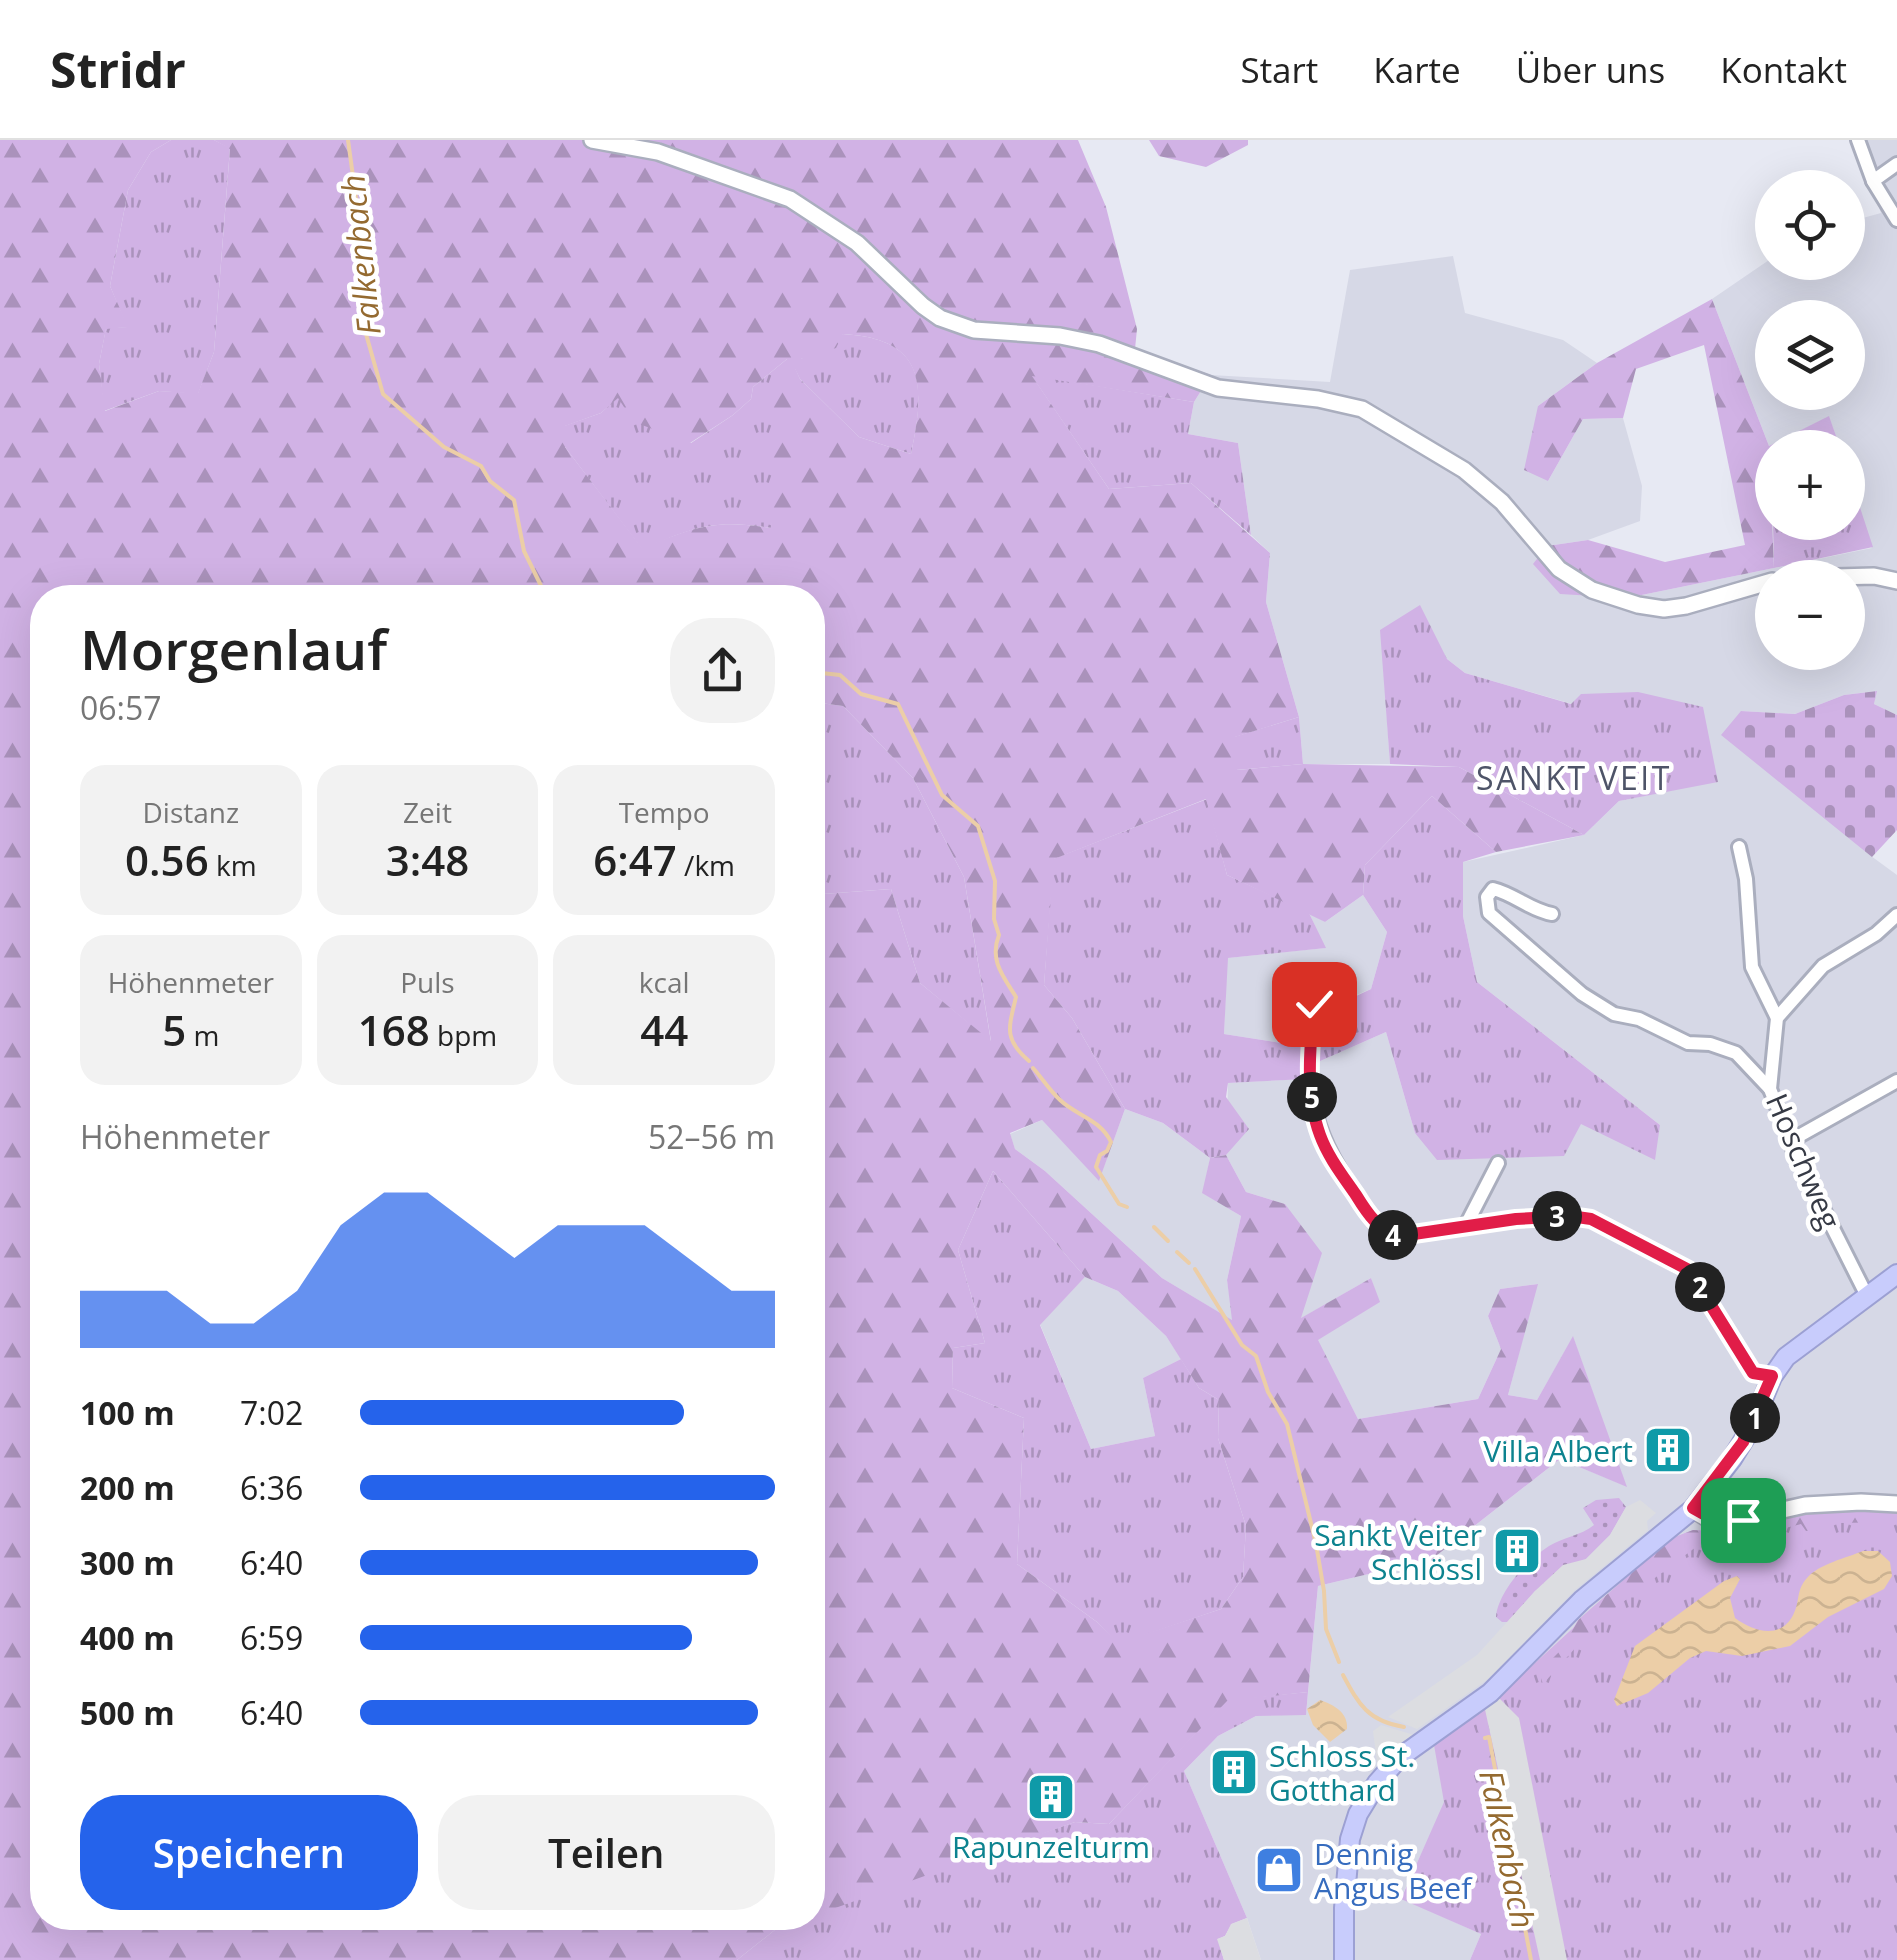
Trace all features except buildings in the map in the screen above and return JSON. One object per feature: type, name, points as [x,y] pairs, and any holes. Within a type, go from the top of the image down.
[{"type":"main road","points":[[1344,1960],[1350,1840],[1358,1814],[1377,1783],[1399,1758],[1490,1693],[1582,1600],[1693,1508],[1738,1451],[1772,1376],[1797,1348],[1897,1274]]},
{"type":"street","points":[[592,140],[658,152],[790,199],[857,244],[923,306],[974,330],[1060,336],[1099,344],[1218,388],[1318,399],[1362,409],[1464,470],[1502,502],[1559,569],[1592,590],[1638,606],[1664,608],[1686,606],[1755,586]]},
{"type":"street","points":[[1858,140],[1872,181],[1897,220]]},
{"type":"street","points":[[1872,181],[1897,164]]},
{"type":"street","points":[[1865,576],[1897,581]]},
{"type":"street","points":[[1740,848],[1752,967],[1777,1018],[1823,966],[1876,934],[1897,914]]},
{"type":"street","points":[[1552,914],[1529,907],[1501,890],[1494,889],[1488,897],[1488,913],[1582,994],[1614,1014],[1639,1019],[1688,1043],[1710,1044],[1736,1053],[1770,1090]]},
{"type":"street","points":[[1314,1004],[1310,1042],[1316,1122],[1327,1150],[1366,1212],[1388,1233],[1400,1236],[1534,1218],[1591,1219],[1689,1270],[1753,1373],[1772,1376]]},
{"type":"street","name":"Hoschweg","points":[[1777,1018],[1770,1090],[1790,1141],[1867,1296]]},
{"type":"street","points":[[1790,1141],[1897,1081]]},
{"type":"street","points":[[1465,1227],[1498,1163]]},
{"type":"street","points":[[1693,1508],[1709,1519],[1725,1523],[1805,1505],[1897,1504]]},
{"type":"shaded area","points":[[1856,140],[1897,140],[1897,715],[1874,704],[1876,691],[1844,695],[1795,714],[1741,711],[1871,856],[1897,875],[1897,1510],[1776,1519],[1723,1532],[1693,1530],[1670,1539],[1498,1697],[1484,1705],[1476,1715],[1445,1802],[1401,1898],[1481,1934],[1470,1960],[1261,1960],[1184,1771],[1218,1736],[1256,1716],[1306,1714],[1318,1586],[1432,1559],[1560,1459],[1626,1486],[1573,1337],[1537,1400],[1508,1395],[1537,1284],[1500,1289],[1488,1316],[1501,1349],[1478,1399],[1358,1419],[1317,1340],[1379,1302],[1371,1278],[1300,1319],[1285,1204],[1246,1192],[1226,1155],[1228,1083],[1319,1078],[1318,1062],[1386,1032],[1415,1133],[1581,1124],[1660,1125],[1477,982],[1463,916],[1463,862],[1584,835],[1619,801],[1717,781],[1572,704],[1465,673],[1447,659],[1381,631],[1390,764],[1303,764],[1299,717],[1266,602],[1270,553],[1251,535],[1238,443],[1188,434],[1194,402],[1211,375],[1330,382],[1350,270],[1453,256],[1465,313],[1563,340],[1597,363],[1538,406],[1548,481],[1583,419],[1623,418],[1642,486],[1640,521],[1588,540],[1547,546],[1627,598],[1755,572],[1755,670],[1865,670],[1865,560],[1813,560],[1872,548],[1865,526],[1865,430],[1834,430],[1829,417],[1802,430],[1763,430],[1755,410],[1865,410],[1865,300],[1755,300],[1755,410],[1712,299],[1755,270],[1755,280],[1865,280],[1865,217],[1881,213]]},
{"type":"shaded area","points":[[1363,895],[1387,932],[1371,989],[1313,1013],[1307,1047],[1224,1034],[1227,958],[1325,948],[1309,913],[1325,922]]},
{"type":"shaded area","points":[[1125,1109],[1163,1123],[1210,1158],[1203,1193],[1241,1216],[1227,1280],[1233,1321],[1162,1278],[1045,1171],[1015,1149],[1010,1134],[1042,1120],[1099,1180]]},
{"type":"shaded area","points":[[1085,1277],[1118,1291],[1166,1336],[1181,1359],[1143,1378],[1155,1436],[1091,1449],[1040,1324]]},
{"type":"shaded area","points":[[1722,1483],[1731,1493],[1745,1485],[1758,1505],[1722,1513],[1714,1496]]},
{"type":"shaded area","points":[[1640,1500],[1656,1513],[1647,1521],[1648,1530],[1575,1590],[1488,1679],[1417,1729],[1388,1717],[1477,1655],[1535,1591],[1563,1565],[1586,1559],[1610,1535],[1626,1507]]},
{"type":"shaded area","points":[[1498,1697],[1519,1718],[1567,1960],[1540,1960],[1484,1705]]},
{"type":"shaded area","points":[[1381,1725],[1414,1735],[1378,1769],[1373,1731]]},
{"type":"shaded area","points":[[1247,1918],[1261,1960],[1224,1960],[1217,1939],[1225,1936],[1231,1924]]},
{"type":"green space","points":[[0,140],[171,140],[151,152],[128,190],[110,286],[128,327],[106,329],[99,364],[105,411],[159,391],[198,393],[214,352],[230,149],[214,140],[1078,140],[1106,207],[1137,329],[1135,349],[1211,375],[1194,402],[1032,376],[1109,489],[1191,483],[1270,553],[1266,602],[1299,717],[1235,737],[1237,770],[1303,764],[1459,767],[1584,835],[1496,852],[1432,796],[1365,865],[1363,895],[1325,922],[1227,875],[1206,799],[1054,859],[1044,985],[1072,1018],[1125,1109],[1099,1181],[1042,1120],[1010,1133],[1015,1149],[1045,1171],[1162,1278],[1232,1320],[1227,1280],[1241,1216],[1202,1193],[1210,1158],[1226,1155],[1246,1192],[1285,1204],[1322,1253],[1301,1318],[1371,1278],[1380,1302],[1318,1340],[1358,1419],[1478,1399],[1501,1349],[1488,1316],[1500,1289],[1538,1284],[1508,1395],[1537,1400],[1573,1336],[1627,1487],[1560,1459],[1432,1559],[1318,1586],[1308,1692],[1227,1701],[1109,1824],[1075,1822],[825,1912],[825,894],[891,889],[920,983],[991,1041],[964,877],[913,778],[843,706],[825,704],[825,585],[30,585],[30,1930],[775,1930],[737,1960],[0,1960]],"holes":[[[843,334],[891,345],[914,370],[918,407],[911,454],[859,437],[800,379],[795,368],[774,379],[771,528],[734,524],[705,527],[642,548],[565,447],[565,426],[601,413],[618,398],[634,422],[690,443],[733,415],[751,399],[753,387],[787,359],[801,359],[836,348]],[[993,1171],[1085,1277],[1118,1291],[1166,1336],[1199,1388],[1219,1400],[1218,1438],[1246,1526],[1243,1577],[1221,1609],[1118,1643],[1097,1622],[1017,1564],[1024,1418],[952,1388],[953,1348],[985,1343],[958,1250]]]},
{"type":"green space","points":[[171,140],[214,140],[230,148],[214,352],[198,394],[159,391],[104,411],[99,364],[106,328],[127,327],[110,286],[128,190],[151,152]]},
{"type":"green space","points":[[1149,140],[1248,140],[1248,145],[1206,167],[1159,156]]},
{"type":"green space","points":[[1712,299],[1763,430],[1755,430],[1755,540],[1773,540],[1774,560],[1755,560],[1755,572],[1627,598],[1560,594],[1533,564],[1547,546],[1588,540],[1665,562],[1745,545],[1704,345],[1636,369],[1623,418],[1583,419],[1548,481],[1524,470],[1538,406],[1597,363]]},
{"type":"green space","points":[[843,334],[871,338],[906,356],[918,388],[911,454],[859,437],[800,379],[795,369],[771,528],[734,524],[705,527],[642,549],[565,447],[564,426],[601,413],[618,397],[691,443],[733,415],[751,399],[753,387],[787,359],[801,359]]},
{"type":"green space","points":[[1031,375],[1194,402],[1188,434],[1238,443],[1251,535],[1191,483],[1109,489]]},
{"type":"green space","points":[[1829,416],[1834,430],[1801,430]]},
{"type":"green space","points":[[1865,523],[1873,547],[1812,560],[1774,560],[1773,540],[1865,540]]},
{"type":"green space","points":[[1420,605],[1447,659],[1465,673],[1571,704],[1581,694],[1638,692],[1703,707],[1718,782],[1619,801],[1584,835],[1459,767],[1390,764],[1380,630]]},
{"type":"green space","points":[[1877,691],[1874,704],[1897,715],[1897,830],[1872,857],[1721,735],[1741,711],[1795,714],[1844,695]]},
{"type":"green space","points":[[825,704],[843,706],[913,778],[964,877],[991,1042],[920,983],[891,889],[825,894]]},
{"type":"green space","points":[[1299,717],[1303,764],[1236,770],[1234,737]]},
{"type":"green space","points":[[1432,796],[1496,852],[1463,862],[1463,916],[1477,982],[1660,1125],[1655,1160],[1581,1124],[1564,1156],[1437,1160],[1415,1133],[1386,1032],[1318,1062],[1316,1026],[1322,1012],[1371,989],[1387,932],[1363,895],[1365,865]]},
{"type":"green space","points":[[1207,799],[1227,875],[1309,913],[1326,948],[1228,958],[1224,1034],[1307,1047],[1307,1079],[1228,1083],[1226,1097],[1249,1129],[1226,1155],[1210,1158],[1163,1123],[1125,1109],[1072,1018],[1044,985],[1053,859]]},
{"type":"green space","points":[[993,1171],[1085,1277],[1040,1325],[1091,1449],[1155,1436],[1143,1378],[1181,1359],[1199,1388],[1219,1400],[1218,1438],[1246,1526],[1243,1577],[1221,1609],[1118,1644],[1097,1622],[1017,1564],[1024,1418],[952,1388],[953,1348],[985,1343],[958,1250]]},
{"type":"green space","points":[[1619,1498],[1626,1507],[1610,1535],[1586,1559],[1535,1591],[1508,1622],[1496,1617],[1508,1587],[1532,1559],[1549,1546],[1594,1525],[1583,1508],[1596,1500]]},
{"type":"green space","points":[[1833,1508],[1897,1510],[1897,1522],[1837,1523],[1806,1531],[1801,1524],[1700,1544],[1603,1617],[1543,1684],[1539,1672],[1560,1651],[1578,1620],[1670,1539],[1693,1530],[1744,1529]]},
{"type":"green space","points":[[1897,1510],[1897,1960],[1470,1960],[1481,1934],[1401,1899],[1444,1802],[1434,1745],[1498,1697],[1670,1539],[1693,1530],[1723,1532],[1776,1519]]},
{"type":"green space","points":[[1308,1692],[1306,1715],[1256,1716],[1218,1736],[1184,1771],[1247,1918],[1232,1924],[1225,1936],[1218,1939],[1224,1960],[737,1960],[775,1930],[825,1930],[825,1911],[953,1864],[1075,1822],[1109,1824],[1227,1700]]},
{"type":"green space","points":[[1484,1705],[1540,1960],[1524,1960],[1488,1756],[1478,1736],[1476,1715]]},
{"type":"water","points":[[1863,1551],[1878,1551],[1890,1562],[1892,1576],[1884,1589],[1828,1617],[1790,1646],[1742,1656],[1706,1651],[1690,1658],[1648,1693],[1617,1706],[1614,1700],[1635,1646],[1724,1581],[1737,1576],[1740,1579],[1730,1598],[1735,1618],[1759,1630],[1775,1630],[1789,1622],[1801,1587],[1812,1573]]},
{"type":"water","points":[[1320,1700],[1339,1710],[1347,1723],[1347,1729],[1330,1742],[1313,1725],[1307,1709]]},
{"type":"waterway","name":"Falkenbach","points":[[348,140],[363,249],[359,267],[367,306],[364,327],[383,394],[444,447],[481,466],[490,481],[514,500],[524,551],[541,585]]},
{"type":"waterway","name":"Falkenbach","points":[[825,673],[840,675],[861,694],[898,704],[942,795],[978,826],[995,881],[997,960],[1016,997],[1010,1032],[1015,1046],[1029,1061]]},
{"type":"waterway","name":"Falkenbach","points":[[1033,1068],[1060,1100],[1106,1134],[1111,1142],[1096,1167],[1119,1204],[1127,1207]]},
{"type":"waterway","name":"Falkenbach","points":[[1154,1227],[1168,1241]]},
{"type":"waterway","name":"Falkenbach","points":[[1177,1252],[1189,1263]]},
{"type":"waterway","name":"Falkenbach","points":[[1195,1269],[1242,1345],[1256,1356],[1268,1392],[1287,1424],[1316,1544],[1326,1629],[1339,1662]]},
{"type":"waterway","name":"Falkenbach","points":[[1343,1675],[1373,1716],[1404,1727]]},
{"type":"waterway","name":"Falkenbach","points":[[1485,1738],[1489,1737],[1531,1960]]},
{"type":"place","name":"Villa Albert","points":[[1668,1450]]},
{"type":"place","name":"Sankt Veiter Schlössl","points":[[1517,1551]]},
{"type":"place","name":"Schloss St. Gotthard","points":[[1234,1772]]},
{"type":"place","name":"Rapunzelturm","points":[[1051,1797]]},
{"type":"place","name":"Dennig Angus Beef","points":[[1279,1870]]},
{"type":"district","name":"SANKT VEIT","points":[[1574,777]]},
{"type":"route","points":[[1314,1004],[1310,1042],[1312,1106],[1320,1137],[1366,1212],[1388,1233],[1400,1236],[1516,1219],[1581,1216],[1689,1270],[1753,1373],[1772,1376],[1743,1442],[1693,1508],[1718,1522],[1743,1520]]}]
